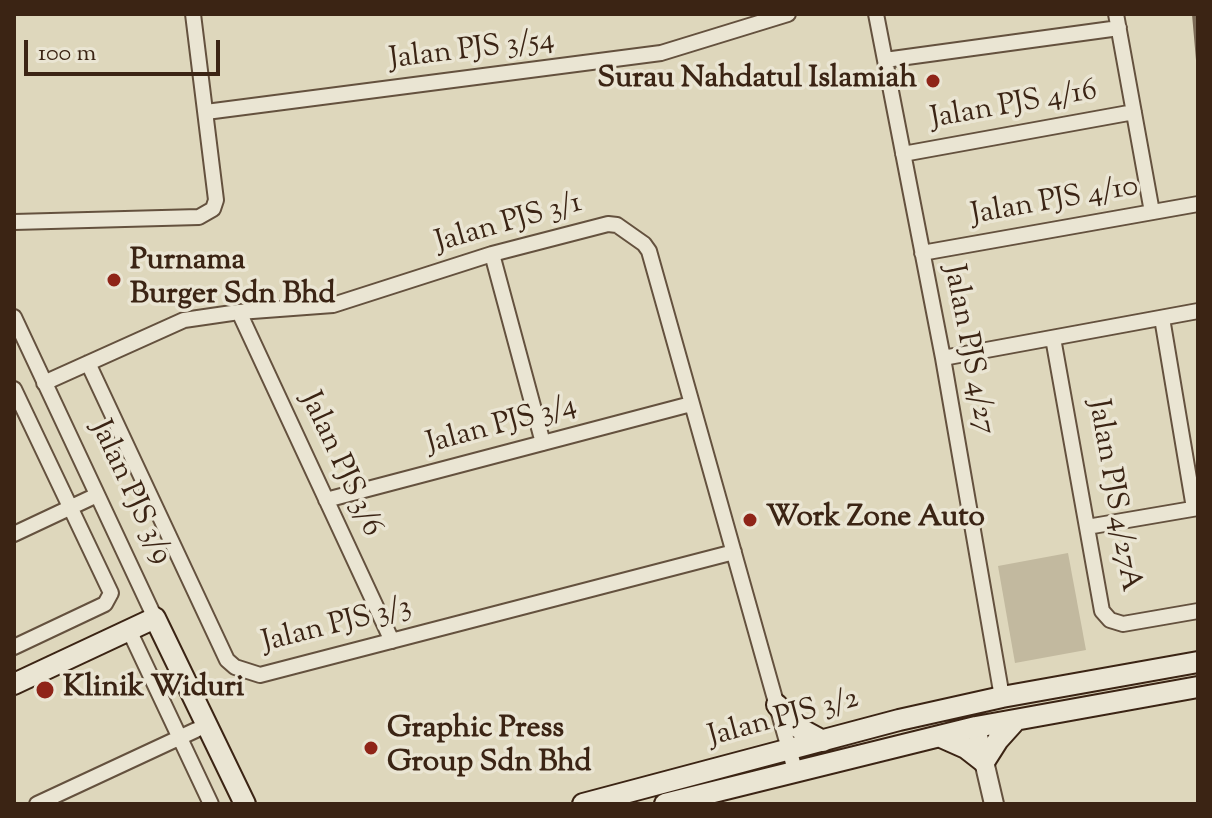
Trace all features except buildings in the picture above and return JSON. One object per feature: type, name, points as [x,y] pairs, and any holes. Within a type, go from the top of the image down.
[{"type":"main road","points":[[14,684],[155,618]]},
{"type":"main road","name":"Jalan PJS 3/9","points":[[155,618],[245,804]]},
{"type":"main road","points":[[1002,697],[1198,662]]},
{"type":"main road","points":[[976,727],[1198,687]]},
{"type":"main road","name":"Jalan PJS 3/9","points":[[190,693],[188,733],[230,804]]},
{"type":"main road","name":"Jalan PJS 3/2","points":[[583,804],[1002,697]]},
{"type":"main road","points":[[777,705],[797,727],[823,741]]},
{"type":"main road","points":[[939,736],[966,748],[984,762],[1016,720]]},
{"type":"main road","name":"Jalan PJS 3/2","points":[[665,804],[976,727]]},
{"type":"street","points":[[14,222],[207,215],[213,209],[216,200],[193,14]]},
{"type":"street","name":"Jalan PJS 3/54","points":[[206,112],[661,53],[788,14]]},
{"type":"street","name":"Jalan PJS 4/27","points":[[876,14],[943,358],[1002,697]]},
{"type":"street","points":[[885,60],[1117,21],[1152,212]]},
{"type":"street","name":"Jalan PJS 4/16","points":[[903,154],[1134,112]]},
{"type":"street","name":"Jalan PJS 4/10","points":[[922,253],[1198,204]]},
{"type":"street","name":"Jalan PJS 3/1","points":[[44,383],[184,320],[239,312],[333,305],[492,254],[611,223],[619,226],[649,251],[795,770]]},
{"type":"street","points":[[492,254],[543,443]]},
{"type":"street","points":[[943,358],[1198,311]]},
{"type":"street","name":"Jalan PJS 3/6","points":[[239,312],[392,641]]},
{"type":"street","name":"Jalan PJS 3/9","points":[[14,317],[155,618]]},
{"type":"street","points":[[1087,527],[1196,508],[1162,318]]},
{"type":"street","name":"Jalan PJS 4/27A","points":[[1053,338],[1102,611],[1110,620],[1123,624],[1198,611]]},
{"type":"street","name":"Jalan PJS 3/3","points":[[88,363],[227,660],[235,667],[260,675],[734,552]]},
{"type":"street","points":[[14,389],[20,419],[70,508],[111,593],[109,601],[14,647]]},
{"type":"street","name":"Jalan PJS 3/4","points":[[326,500],[691,404]]},
{"type":"street","points":[[14,534],[97,495]]},
{"type":"street","points":[[129,630],[188,733],[211,804]]},
{"type":"street","points":[[976,727],[994,804]]},
{"type":"street","points":[[37,804],[188,733]]},
{"type":"shaded area","points":[[1068,553],[1086,650],[1015,663],[998,566]]},
{"type":"waterway","points":[[1194,14],[1198,60]]},
{"type":"place","name":"Surau Nahdatul Islamiah","points":[[933,81]]},
{"type":"place","name":"Purnama Burger Sdn Bhd","points":[[114,280]]},
{"type":"place","name":"Work Zone Auto","points":[[750,520]]},
{"type":"place","name":"Klinik Widuri","points":[[45,690]]},
{"type":"place","name":"Graphic Press Group Sdn Bhd","points":[[371,748]]}]
